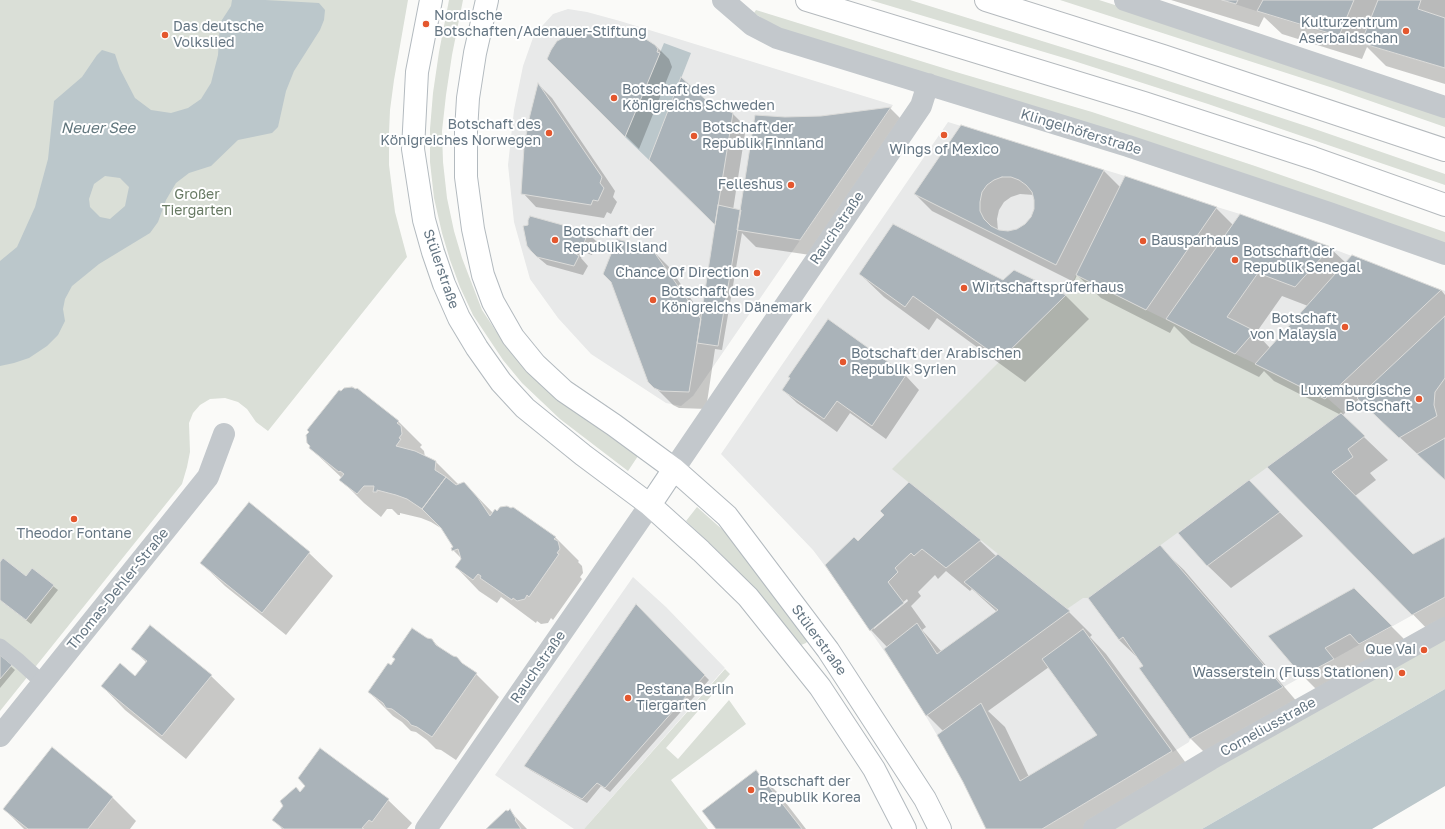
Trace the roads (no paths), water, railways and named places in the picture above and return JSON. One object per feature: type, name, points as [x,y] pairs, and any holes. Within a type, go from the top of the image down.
[{"type":"main road","name":"Stülerstraße","points":[[431,0],[417,72],[413,149],[424,220],[444,284],[459,318],[477,348],[501,382],[526,408],[582,455],[650,505],[701,551],[748,597],[820,688],[874,769],[905,829]]},
{"type":"main road","name":"Stülerstraße","points":[[487,0],[474,53],[468,98],[466,177],[473,230],[483,275],[490,295],[513,337],[535,364],[564,391],[674,469],[727,516],[828,650],[925,799],[940,829]]},
{"type":"main road","points":[[807,0],[1144,103],[1313,158],[1445,205]]},
{"type":"main road","points":[[986,0],[1164,56],[1445,150]]},
{"type":"main road","points":[[650,505],[674,469]]},
{"type":"street","name":"Klingelhöferstraße","points":[[723,0],[752,25],[777,38],[1143,151],[1329,213],[1445,254]]},
{"type":"street","points":[[1125,0],[1445,107]]},
{"type":"street","name":"Rauchstraße","points":[[674,469],[920,106],[928,84]]},
{"type":"street","name":"Thomas-Dehler-Straße","points":[[0,736],[208,477],[224,434]]},
{"type":"street","name":"Rauchstraße","points":[[426,829],[650,505]]},
{"type":"street","name":"Corneliusstraße","points":[[1094,829],[1211,759],[1445,628]]},
{"type":"lane","points":[[0,646],[43,683]]},
{"type":"water","name":"Neuer See","points":[[232,0],[265,0],[319,3],[325,10],[324,20],[320,30],[294,71],[286,91],[278,127],[272,133],[238,140],[211,166],[189,173],[176,183],[166,200],[158,222],[150,233],[99,264],[72,286],[65,299],[63,309],[65,321],[58,335],[47,346],[29,358],[0,366],[0,261],[17,247],[35,207],[48,159],[54,101],[82,77],[102,50],[115,54],[120,69],[135,98],[151,110],[171,113],[188,108],[201,99],[211,83],[218,55],[220,23],[231,6]],"holes":[[[105,176],[120,178],[129,187],[125,206],[110,219],[100,217],[90,207],[89,199],[94,184]]]},
{"type":"water","points":[[664,43],[691,53],[649,160],[625,137]]},
{"type":"water","points":[[1445,689],[1445,786],[1372,829],[1202,829]]},
{"type":"place","name":"Nordische Botschaften/Adenauer-Stiftung","points":[[426,24]]},
{"type":"place","name":"Kulturzentrum Aserbaidschan","points":[[1406,31]]},
{"type":"place","name":"Das deutsche Volkslied","points":[[165,35]]},
{"type":"place","name":"Botschaft des Königreichs Schweden","points":[[614,98]]},
{"type":"place","name":"Botschaft des Königreiches Norwegen","points":[[549,133]]},
{"type":"place","name":"Wings of Mexico","points":[[944,135]]},
{"type":"place","name":"Botschaft der Republik Finnland","points":[[694,136]]},
{"type":"place","name":"Felleshus","points":[[791,185]]},
{"type":"place","name":"Botschaft der Republik Island","points":[[555,240]]},
{"type":"place","name":"Bausparhaus","points":[[1143,241]]},
{"type":"place","name":"Botschaft der Republik Senegal","points":[[1235,260]]},
{"type":"place","name":"Chance Of Direction","points":[[757,273]]},
{"type":"place","name":"Wirtschaftsprüferhaus","points":[[964,288]]},
{"type":"place","name":"Botschaft des Königreichs Dänemark","points":[[653,300]]},
{"type":"place","name":"Botschaft von Malaysia","points":[[1345,327]]},
{"type":"place","name":"Botschaft der Arabischen Republik Syrien","points":[[843,362]]},
{"type":"place","name":"Luxemburgische Botschaft","points":[[1419,399]]},
{"type":"place","name":"Theodor Fontane","points":[[74,519]]},
{"type":"place","name":"Que Vai","points":[[1424,650]]},
{"type":"place","name":"Wasserstein (Fluss Stationen)","points":[[1402,673]]},
{"type":"place","name":"Pestana Berlin Tiergarten","points":[[628,698]]},
{"type":"place","name":"Botschaft der Republik Korea","points":[[751,790]]},
{"type":"park label","name":"Großer Tiergarten","points":[[197,204]]}]
